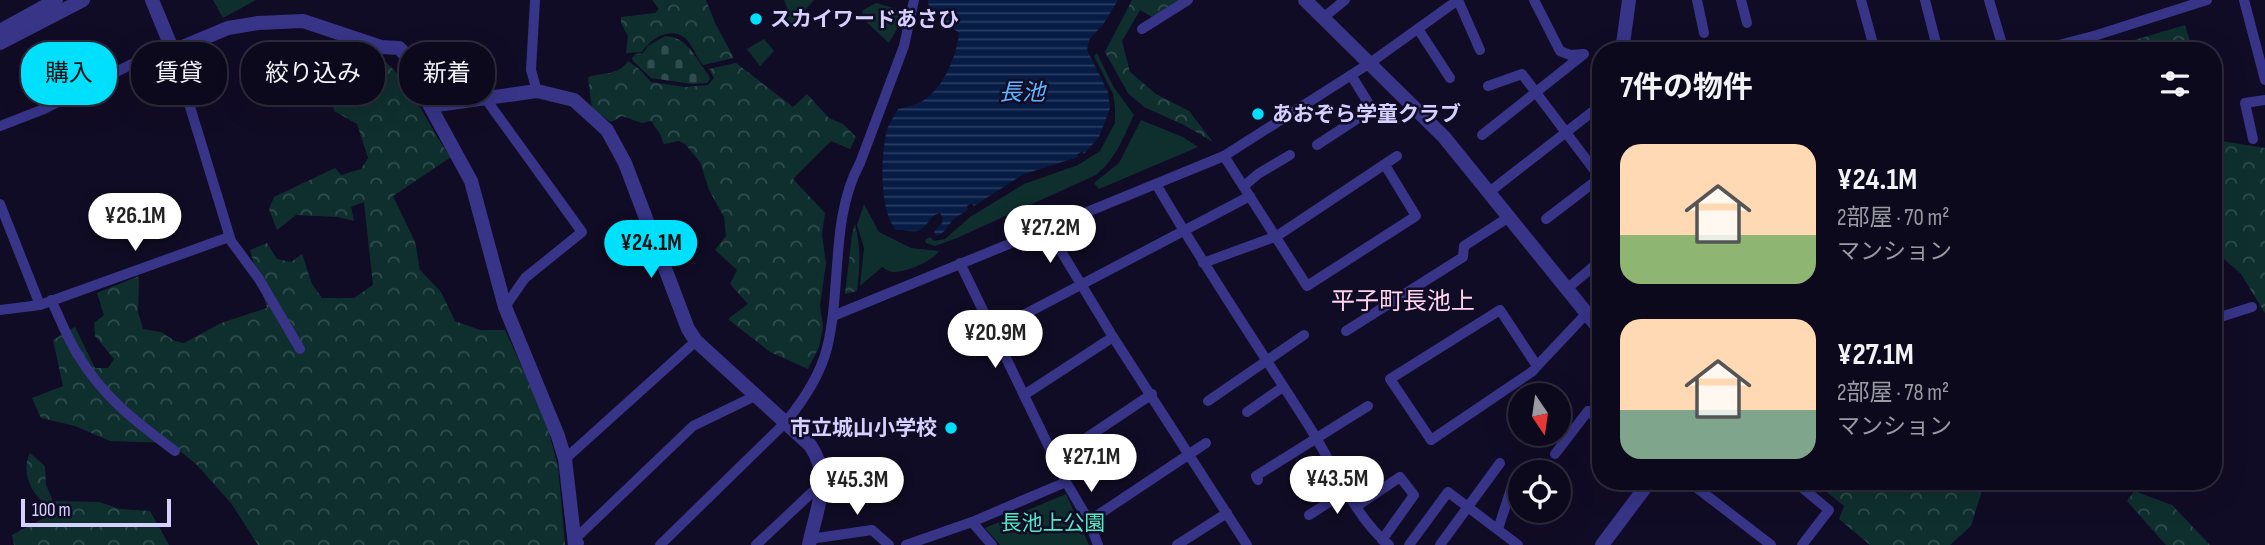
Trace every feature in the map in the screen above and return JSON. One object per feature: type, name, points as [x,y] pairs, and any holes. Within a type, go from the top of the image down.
[{"type":"street","points":[[0,30],[56,0]]},
{"type":"street","points":[[0,43],[83,0]]},
{"type":"street","points":[[152,0],[170,42]]},
{"type":"street","points":[[535,0],[531,70],[537,91]]},
{"type":"street","points":[[660,545],[785,423],[817,376],[827,350],[833,316],[842,227],[851,181],[904,46],[914,0]]},
{"type":"street","points":[[1142,29],[1188,0]]},
{"type":"street","points":[[1305,0],[1444,137],[1592,319]]},
{"type":"street","points":[[1323,18],[1345,0]]},
{"type":"street","points":[[833,316],[1224,156],[1370,63],[1458,0],[1480,50]]},
{"type":"street","points":[[1482,135],[1584,54],[1570,55],[1560,51],[1534,0]]},
{"type":"street","points":[[1624,42],[1631,0]]},
{"type":"street","points":[[1697,0],[1704,33]]},
{"type":"street","points":[[1741,0],[1747,23]]},
{"type":"street","points":[[1861,0],[1873,42]]},
{"type":"street","points":[[1924,0],[1936,42]]},
{"type":"street","points":[[1989,0],[2001,42]]},
{"type":"street","points":[[2070,42],[2207,0]]},
{"type":"street","points":[[2244,0],[2265,80]]},
{"type":"street","points":[[187,42],[228,28],[258,23],[303,21],[381,47],[399,48],[406,55],[471,181],[505,307],[565,458],[577,543]]},
{"type":"street","points":[[1418,29],[1451,78]]},
{"type":"street","points":[[0,126],[44,109],[131,67]]},
{"type":"street","points":[[1488,86],[1522,74],[1592,166]]},
{"type":"street","points":[[1317,145],[1372,109],[1351,75]]},
{"type":"street","points":[[495,97],[537,91],[574,100],[607,130],[625,163],[688,328],[696,341],[810,445],[817,455],[822,467],[823,482],[810,542],[872,530],[889,545]]},
{"type":"street","points":[[2253,139],[2245,103],[2265,100]]},
{"type":"street","points":[[189,105],[229,237],[259,279],[300,349]]},
{"type":"street","points":[[430,106],[437,105]]},
{"type":"street","points":[[490,105],[582,232],[525,278],[505,307]]},
{"type":"street","points":[[1488,193],[1592,112]]},
{"type":"street","points":[[993,331],[1184,232],[1247,191],[1258,174],[1290,155]]},
{"type":"street","points":[[1224,156],[1307,286],[1416,216],[1385,165]]},
{"type":"street","points":[[1203,263],[1277,236],[1397,156]]},
{"type":"street","points":[[1156,184],[1203,263],[1372,530],[1381,542],[1414,495],[1400,477],[1357,506]]},
{"type":"street","points":[[1546,219],[1592,185]]},
{"type":"street","points":[[0,204],[40,305]]},
{"type":"street","points":[[1346,331],[1463,257],[1464,246],[1509,216]]},
{"type":"street","points":[[1047,228],[1113,337],[1247,545]]},
{"type":"street","points":[[0,310],[40,305],[229,237]]},
{"type":"street","points":[[960,262],[1066,482],[1089,521],[1098,545]]},
{"type":"street","points":[[1568,288],[1592,268]]},
{"type":"street","points":[[51,300],[76,352],[103,391],[125,414],[174,451]]},
{"type":"street","points":[[2222,316],[2252,307]]},
{"type":"street","points":[[1537,366],[1500,310],[1390,379],[1431,440],[1537,366],[1587,313]]},
{"type":"street","points":[[1208,401],[1304,335]]},
{"type":"street","points":[[1024,396],[1113,337]]},
{"type":"street","points":[[565,458],[696,341]]},
{"type":"street","points":[[1247,412],[1283,387]]},
{"type":"street","points":[[1055,459],[1152,394]]},
{"type":"street","points":[[577,543],[692,426],[755,396]]},
{"type":"street","points":[[1258,480],[1256,476],[1368,406]]},
{"type":"street","points":[[1555,454],[1588,411],[1592,414]]},
{"type":"street","points":[[1089,521],[1206,443]]},
{"type":"street","points":[[1440,545],[1500,463]]},
{"type":"street","points":[[756,545],[823,482]]},
{"type":"street","points":[[906,545],[971,522],[1066,482]]},
{"type":"street","points":[[1309,515],[1348,490]]},
{"type":"street","points":[[1602,545],[1643,490]]},
{"type":"street","points":[[1700,490],[1771,545]]},
{"type":"street","points":[[1802,545],[1829,510],[1805,490]]},
{"type":"street","points":[[1409,545],[1448,492],[1518,545]]},
{"type":"street","points":[[1498,529],[1508,498]]},
{"type":"street","points":[[1177,545],[1227,513]]},
{"type":"street","points":[[971,522],[986,543]]},
{"type":"green space","points":[[213,0],[256,0],[223,18]]},
{"type":"green space","points":[[652,0],[706,0],[734,58],[703,65],[687,40],[675,34],[656,38],[642,52],[626,53],[628,36],[621,17],[655,13],[659,9]]},
{"type":"green space","points":[[784,0],[814,0],[792,25],[785,19],[790,16]]},
{"type":"green space","points":[[1132,0],[1179,0],[1152,17],[1140,10],[1122,41],[1130,72],[1156,94],[1189,111],[1213,142],[1144,107],[1128,93],[1105,52]]},
{"type":"green space","points":[[876,3],[894,8],[903,18],[889,43],[861,17],[863,10]]},
{"type":"green space","points":[[2185,25],[2190,42],[2131,42]]},
{"type":"green space","points":[[665,36],[680,40],[690,49],[708,74],[710,79],[707,83],[692,84],[651,78],[633,61],[632,58],[636,54],[643,53],[648,46]]},
{"type":"green space","points":[[764,39],[774,51],[760,66],[747,49]]},
{"type":"green space","points":[[1097,53],[1113,86],[1134,115],[1110,161],[1096,175],[957,238],[935,246],[926,243],[925,240],[930,237],[934,241],[945,239],[970,217],[1024,184],[1078,165],[1100,151],[1115,123],[1115,108],[1113,94],[1094,56]]},
{"type":"green space","points":[[385,61],[399,76],[399,105],[418,105],[451,157],[393,196],[415,242],[420,270],[441,292],[455,321],[480,330],[505,330],[545,418],[558,466],[565,545],[258,545],[231,503],[197,465],[170,443],[110,441],[75,426],[41,418],[32,398],[63,386],[53,340],[75,327],[95,368],[108,368],[114,359],[95,336],[94,323],[104,315],[97,293],[139,276],[138,312],[143,329],[161,332],[184,343],[221,323],[267,308],[250,250],[267,243],[277,259],[291,262],[302,254],[312,284],[322,298],[354,298],[373,285],[364,202],[351,207],[354,221],[338,217],[296,215],[277,230],[269,209],[274,197],[335,168],[341,175],[361,169],[368,158],[357,124],[334,111],[333,105],[385,105]]},
{"type":"green space","points":[[628,61],[651,82],[685,87],[708,85],[714,78],[709,69],[736,63],[793,107],[807,94],[829,118],[843,124],[856,137],[850,149],[831,141],[793,179],[825,213],[822,235],[826,263],[820,306],[823,327],[819,347],[808,369],[770,352],[728,319],[748,304],[730,284],[737,270],[715,250],[726,236],[724,217],[709,190],[700,162],[685,144],[679,141],[664,144],[651,121],[642,123],[622,116],[611,122],[592,109],[588,77],[620,69]]},
{"type":"green space","points":[[1141,120],[1183,137],[1198,147],[1099,189],[1094,183],[1119,163]]},
{"type":"green space","points":[[2222,141],[2265,148],[2265,313],[2241,274],[2222,257]]},
{"type":"green space","points":[[864,204],[879,232],[911,248],[939,251],[918,266],[905,270],[892,272],[882,267],[860,286],[864,248],[857,225]]},
{"type":"green space","points":[[855,224],[859,257],[857,291],[845,294],[852,235]]},
{"type":"green space","points":[[30,453],[45,466],[46,485],[53,501],[99,502],[120,509],[150,511],[169,545],[14,545],[12,535],[46,517],[46,504],[35,494],[27,474]]},
{"type":"green space","points":[[1824,490],[1982,490],[1971,526],[1950,545],[1870,545],[1839,519],[1844,506]]},
{"type":"green space","points":[[2134,491],[2172,505],[2210,545],[2166,545],[2127,501]]},
{"type":"green space","name":"長池上公園","points":[[1066,494],[1089,545],[1000,545],[985,528]]},
{"type":"water","name":"長池","points":[[928,0],[1118,0],[1104,23],[1089,40],[1087,50],[1108,92],[1110,108],[1099,137],[1084,154],[1082,151],[1078,157],[1024,174],[974,206],[971,203],[967,206],[968,210],[936,236],[934,232],[943,218],[940,213],[918,230],[896,230],[887,210],[882,170],[887,131],[898,109],[924,100],[938,87],[956,51],[959,33],[929,9]]},
{"type":"place","name":"スカイワードあさひ","points":[[756,19]]},
{"type":"place","name":"あおぞら学童クラブ","points":[[1258,114]]},
{"type":"place","name":"市立城山小学校","points":[[951,428]]},
{"type":"district","name":"平子町長池上","points":[[1403,301]]}]
